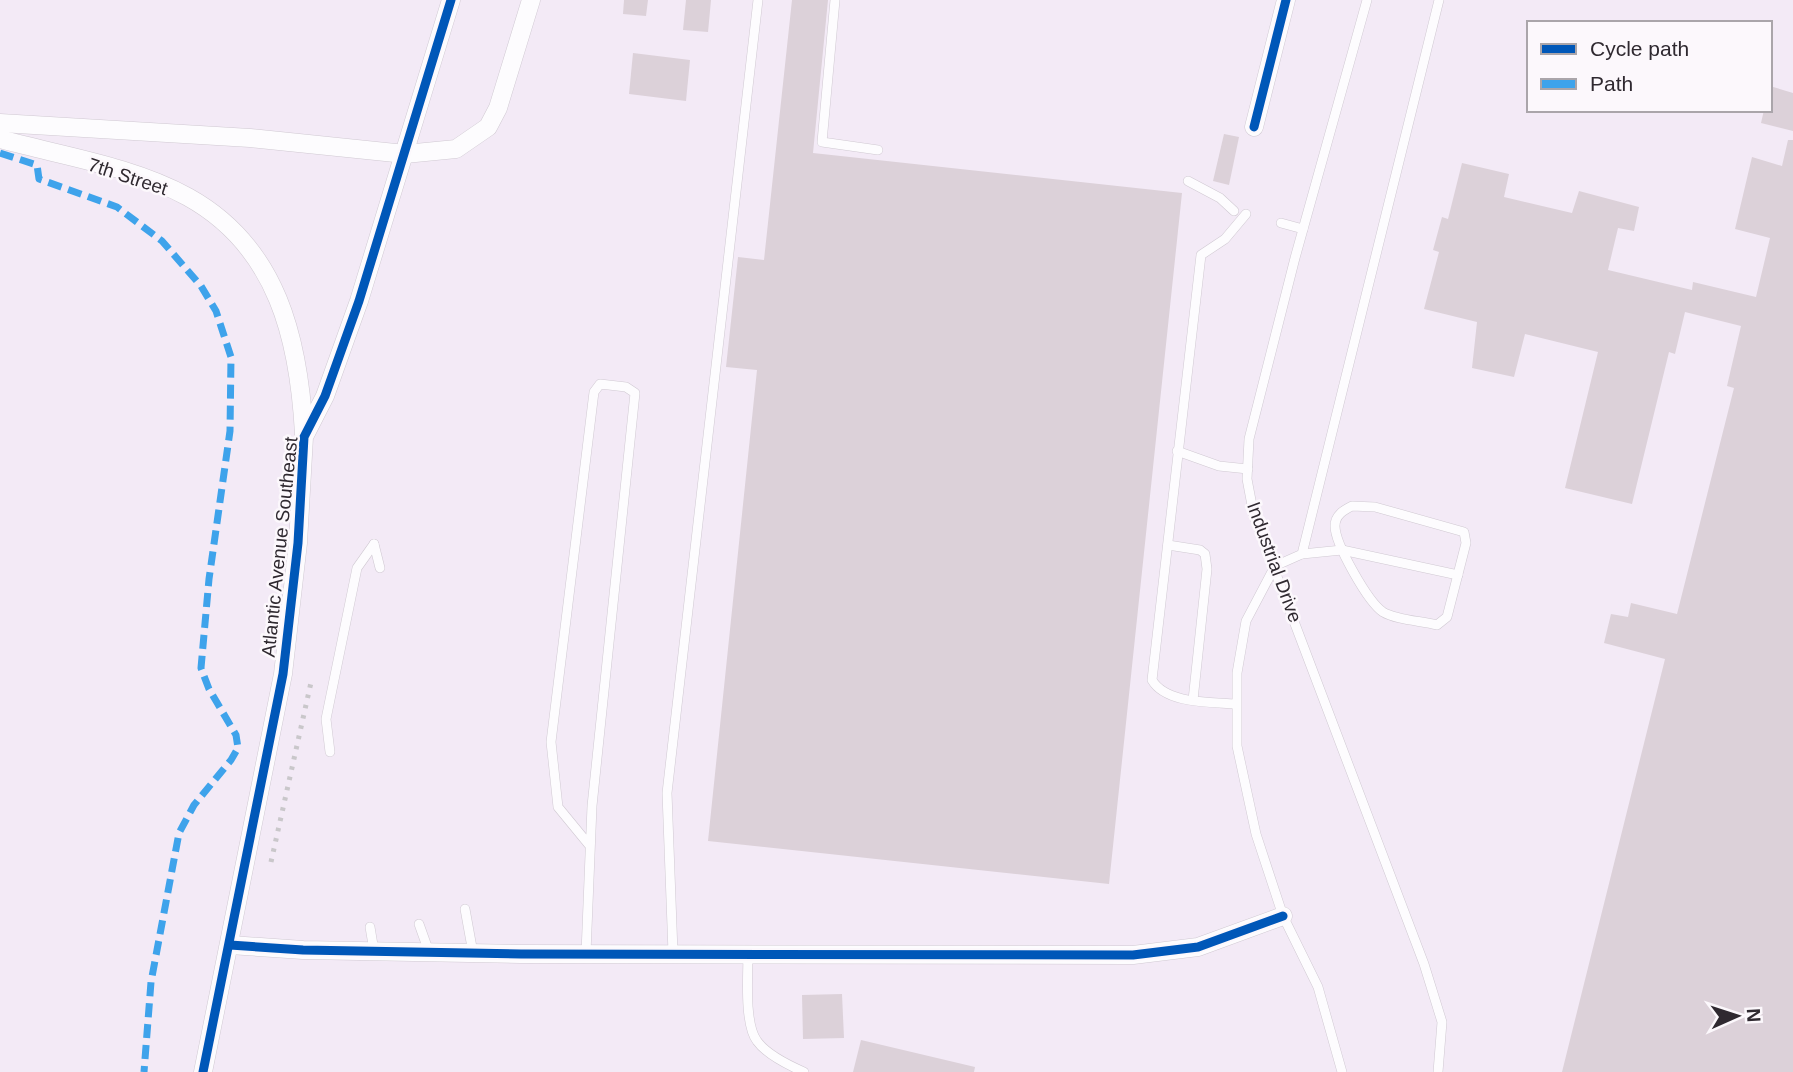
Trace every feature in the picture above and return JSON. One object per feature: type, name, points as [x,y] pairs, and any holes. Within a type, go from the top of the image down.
[{"type":"street","name":"Atlantic Avenue Southeast","points":[[203,1072],[283,674],[298,543],[304,438],[325,396],[355,313],[451,0]]},
{"type":"street","points":[[0,124],[250,138],[405,154],[456,149],[488,127],[498,108],[531,0]]},
{"type":"street","points":[[1254,127],[1286,0]]},
{"type":"street","name":"7th Street","points":[[0,139],[142,177],[189,197],[227,227],[252,253],[270,281],[286,317],[298,360],[304,438]]},
{"type":"street","points":[[230,945],[473,953],[1155,954],[1198,947],[1283,916]]},
{"type":"lane","points":[[673,953],[667,793],[758,0]]},
{"type":"lane","points":[[835,0],[822,142],[878,150]]},
{"type":"lane","name":"Industrial Drive","points":[[1367,0],[1303,229],[1249,439],[1248,469],[1254,516],[1424,964],[1442,1022],[1438,1072]]},
{"type":"lane","points":[[1302,554],[1439,0]]},
{"type":"lane","points":[[1188,181],[1220,198],[1234,211]]},
{"type":"lane","points":[[1235,704],[1193,700],[1163,691],[1152,680],[1201,255],[1225,239],[1246,214]]},
{"type":"lane","points":[[1281,223],[1303,229]]},
{"type":"lane","points":[[586,953],[590,846],[635,393],[626,387],[600,384],[594,392],[551,742],[558,807],[590,846]]},
{"type":"lane","points":[[1177,451],[1219,466],[1248,469]]},
{"type":"lane","points":[[1352,506],[1375,507],[1464,532],[1466,543],[1458,575],[1447,617],[1437,625],[1384,612],[1342,550],[1335,525],[1340,513],[1352,506]]},
{"type":"lane","points":[[330,752],[326,719],[357,568],[374,544],[380,568]]},
{"type":"lane","points":[[1168,545],[1200,550],[1205,554],[1207,569],[1193,700]]},
{"type":"lane","points":[[1342,1072],[1318,987],[1283,916],[1244,782],[1235,704],[1246,621],[1260,589],[1275,566],[1302,554],[1342,550],[1458,575]]},
{"type":"lane","points":[[465,909],[473,953]]},
{"type":"lane","points":[[419,924],[429,952]]},
{"type":"lane","points":[[370,927],[374,951]]},
{"type":"lane","points":[[748,953],[749,1009],[756,1040],[779,1059],[804,1072]]},
{"type":"building","points":[[624,0],[648,0],[646,16],[623,14]]},
{"type":"building","points":[[686,0],[711,0],[708,32],[683,30]]},
{"type":"building","points":[[792,0],[828,0],[813,153],[1182,193],[1109,884],[708,841],[757,370],[726,367],[738,257],[764,260]]},
{"type":"building","points":[[633,53],[690,60],[686,101],[629,94]]},
{"type":"building","points":[[1772,87],[1793,93],[1793,131],[1761,123],[1764,112],[1772,112]]},
{"type":"building","points":[[1224,134],[1239,137],[1229,185],[1213,181]]},
{"type":"building","points":[[1788,140],[1793,140],[1793,1072],[1562,1072],[1665,659],[1604,643],[1611,614],[1628,617],[1631,603],[1677,614],[1734,388],[1727,386],[1741,326],[1685,312],[1675,354],[1669,352],[1632,504],[1565,488],[1598,352],[1525,334],[1514,377],[1472,368],[1477,322],[1424,309],[1439,252],[1433,250],[1442,217],[1448,219],[1462,163],[1509,174],[1504,197],[1572,213],[1579,191],[1639,207],[1634,231],[1618,228],[1608,270],[1692,290],[1693,282],[1756,297],[1770,238],[1735,229],[1752,157],[1782,166]]},
{"type":"building","points":[[842,994],[844,1038],[803,1039],[802,995]]},
{"type":"building","points":[[861,1040],[975,1067],[974,1072],[853,1072]]},
{"type":"railway","points":[[271,862],[312,678]]},
{"type":"marked path","points":[[0,153],[37,165],[39,179],[117,207],[162,241],[201,286],[216,311],[231,357],[230,431],[209,579],[201,668],[209,689],[236,735],[238,748],[194,805],[179,833],[151,982],[144,1072]]},
{"type":"cycle path","points":[[203,1072],[283,674],[298,543],[304,437],[325,396],[359,301],[451,0]]},
{"type":"cycle path","points":[[1254,127],[1286,0]]},
{"type":"cycle path","points":[[230,945],[303,950],[521,954],[1133,955],[1198,947],[1283,916]]}]
